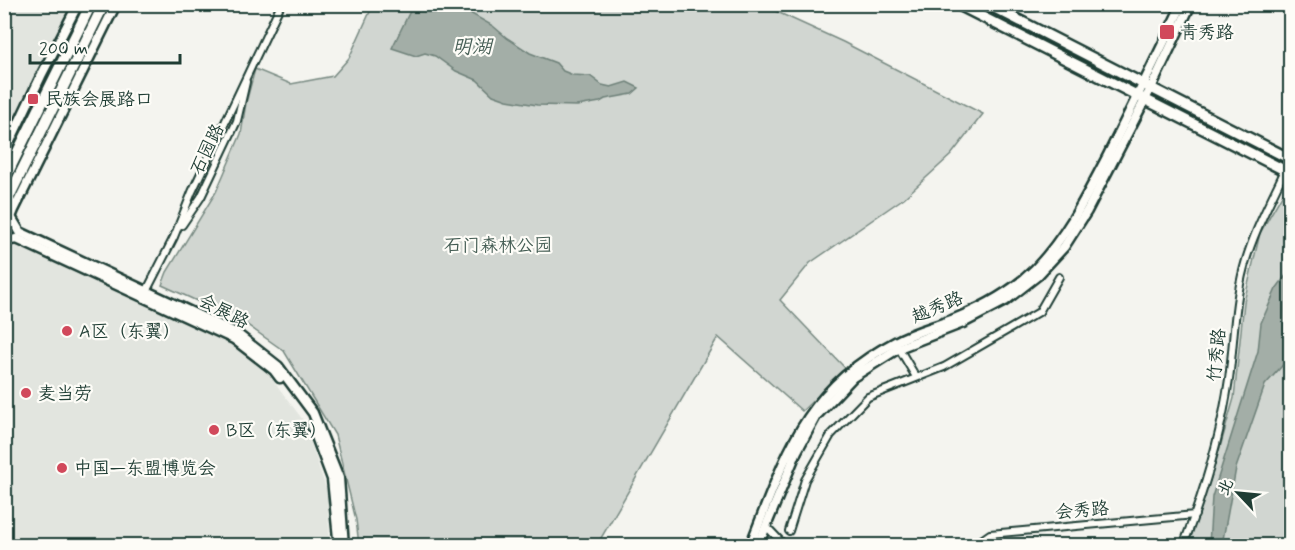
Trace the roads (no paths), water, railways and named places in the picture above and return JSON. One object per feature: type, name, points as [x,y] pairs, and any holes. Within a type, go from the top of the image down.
[{"type":"highway","points":[[7,202],[106,4]]},
{"type":"highway","points":[[4,180],[85,5]]},
{"type":"main road","points":[[4,235],[116,4]]},
{"type":"main road","points":[[957,4],[1288,172]]},
{"type":"main road","points":[[987,4],[1000,7],[1148,87],[1290,159]]},
{"type":"main road","points":[[1148,87],[1182,4]]},
{"type":"main road","points":[[1148,87],[1191,4]]},
{"type":"main road","points":[[4,154],[36,86],[85,5]]},
{"type":"main road","name":"越秀路","points":[[750,546],[791,444],[810,412],[849,371],[1002,294],[1033,271],[1059,242],[1148,87]]},
{"type":"main road","points":[[4,241],[18,236],[7,202]]},
{"type":"main road","name":"会展路","points":[[18,236],[236,333],[278,366],[313,412],[339,478],[344,546]]},
{"type":"main road","name":"会展路","points":[[18,236],[234,339],[274,370],[309,416],[332,479],[339,546]]},
{"type":"main road","name":"越秀路","points":[[758,546],[796,451],[816,416],[853,377],[898,345]]},
{"type":"street","name":"石园路","points":[[146,292],[174,237],[192,192],[281,4]]},
{"type":"street","name":"竹秀路","points":[[1183,546],[1195,515],[1222,424],[1236,306],[1244,267],[1256,232],[1288,172]]},
{"type":"street","points":[[789,531],[805,480],[831,435],[868,397],[944,367],[1039,312],[1059,277]]},
{"type":"street","points":[[898,345],[916,377]]},
{"type":"street","name":"会秀路","points":[[977,546],[990,534],[1195,515]]},
{"type":"street","points":[[766,526],[785,546]]},
{"type":"water","name":"明湖","points":[[413,5],[456,5],[493,26],[530,53],[556,63],[563,71],[573,75],[590,76],[602,85],[611,87],[627,82],[639,88],[632,94],[577,106],[537,105],[493,95],[477,80],[456,71],[435,56],[425,53],[416,56],[392,48]]},
{"type":"water","points":[[1290,270],[1290,357],[1265,385],[1236,468],[1222,545],[1209,545],[1212,497],[1258,351],[1261,323],[1276,289]]},
{"type":"place","name":"青秀路","points":[[1167,32]]},
{"type":"place","name":"民族会展路口","points":[[33,99]]},
{"type":"place","name":"A区（东翼）","points":[[67,331]]},
{"type":"place","name":"麦当劳","points":[[26,393]]},
{"type":"place","name":"B区（东翼）","points":[[214,430]]},
{"type":"place","name":"中国—东盟博览会","points":[[62,468]]},
{"type":"park label","name":"石门森林公园","points":[[498,245]]}]
